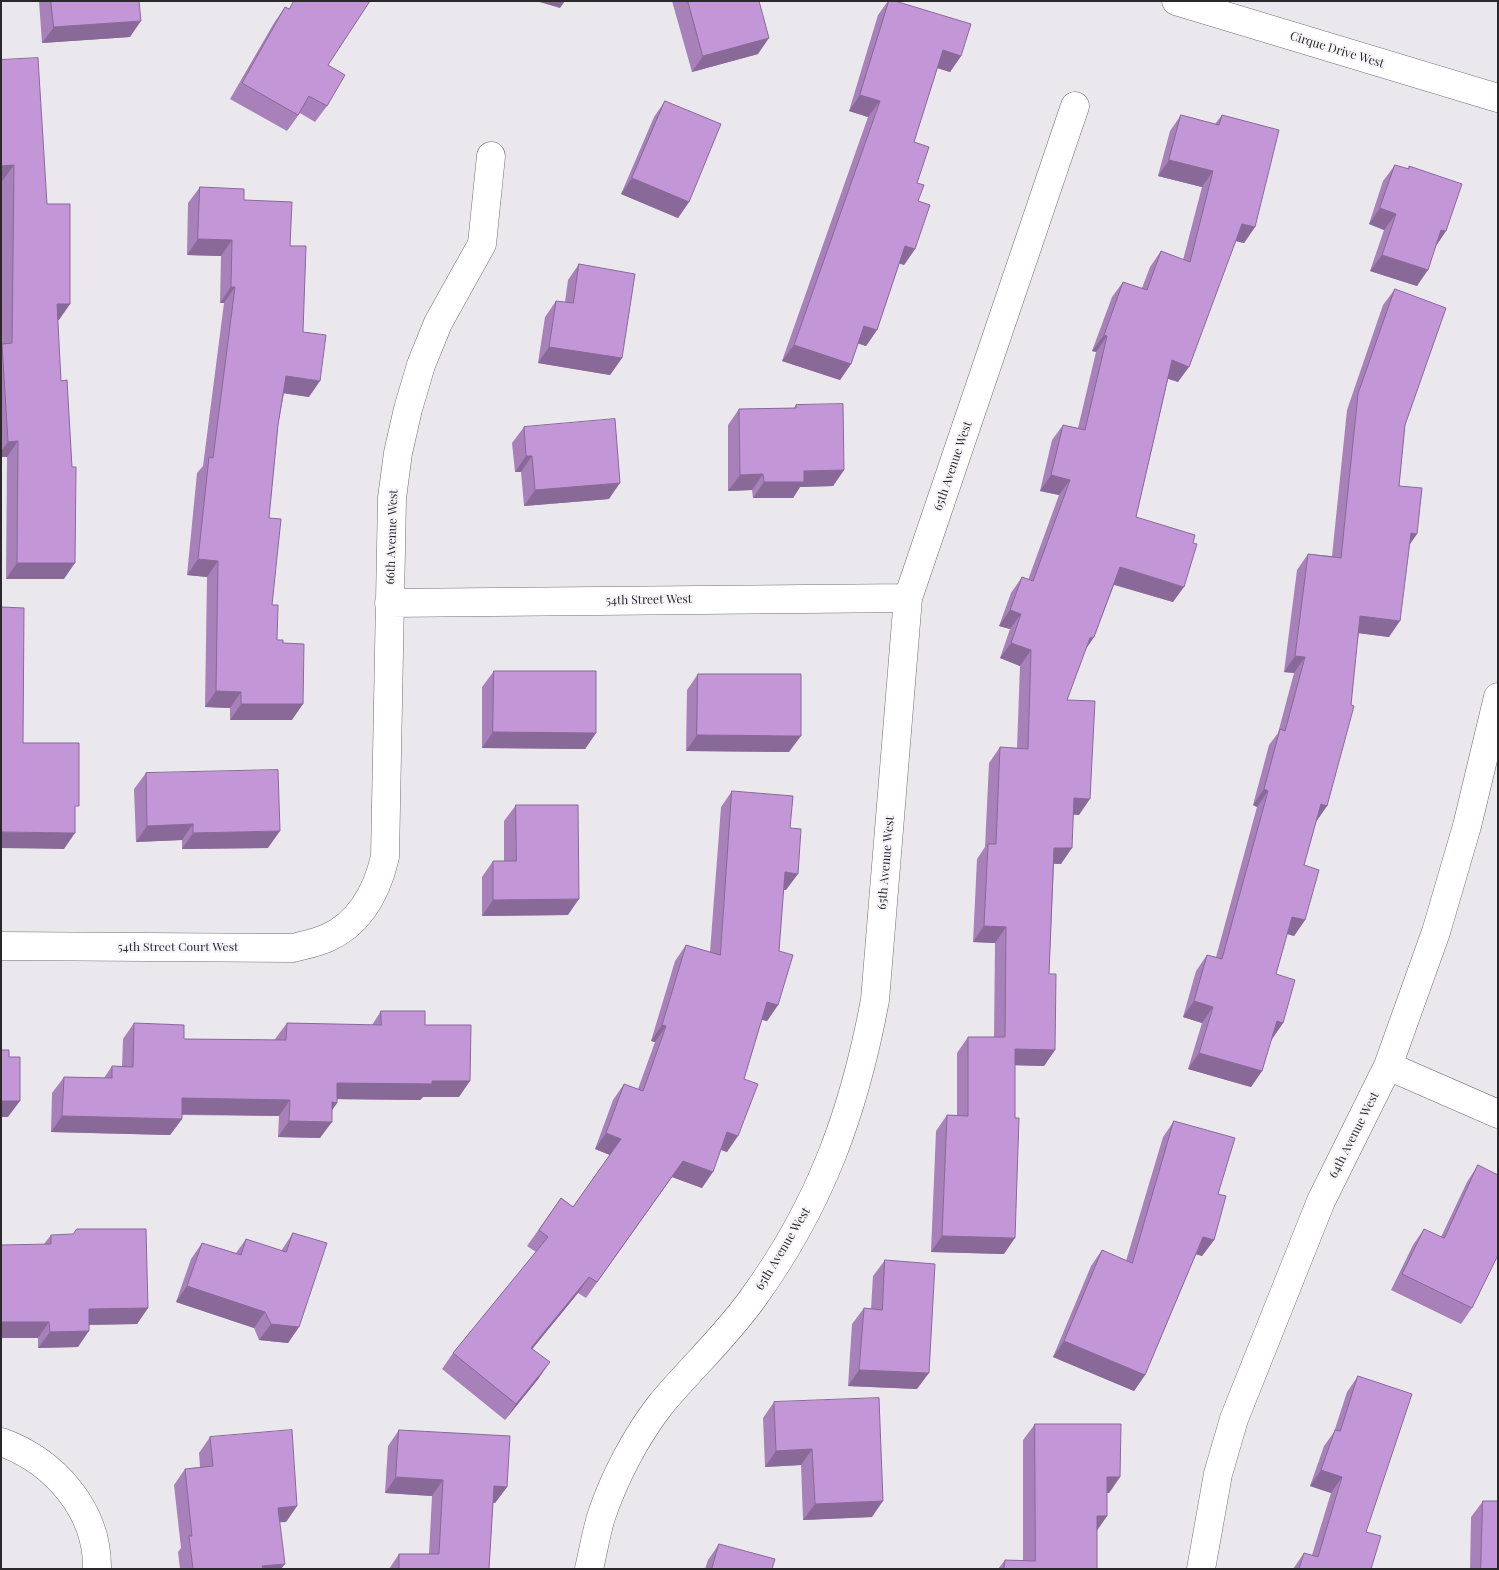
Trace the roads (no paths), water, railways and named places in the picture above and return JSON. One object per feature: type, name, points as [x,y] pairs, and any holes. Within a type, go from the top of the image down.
[{"type":"street","name":"Cirque Drive West","points":[[1176,1],[1498,98]]},
{"type":"street","name":"65th Avenue West","points":[[589,1569],[601,1517],[626,1458],[661,1405],[736,1320],[783,1253],[810,1206],[833,1156],[851,1106],[865,1053],[875,1000],[908,598],[1075,106]]},
{"type":"street","name":"66th Avenue West","points":[[349,925],[367,906],[379,882],[385,857],[392,498],[398,453],[408,409],[438,323],[482,244],[491,156]]},
{"type":"street","name":"54th Street West","points":[[389,603],[908,598]]},
{"type":"street","name":"64th Avenue West","points":[[1201,1569],[1218,1474],[1234,1419],[1320,1201],[1388,1066],[1436,932],[1467,826],[1498,697]]},
{"type":"street","name":"54th Street Court West","points":[[1,946],[293,948],[327,938],[349,925]]},
{"type":"street","points":[[1388,1066],[1498,1114]]},
{"type":"street","points":[[1,1442],[21,1449],[50,1468],[73,1494],[89,1524],[97,1558],[97,1569]]}]
